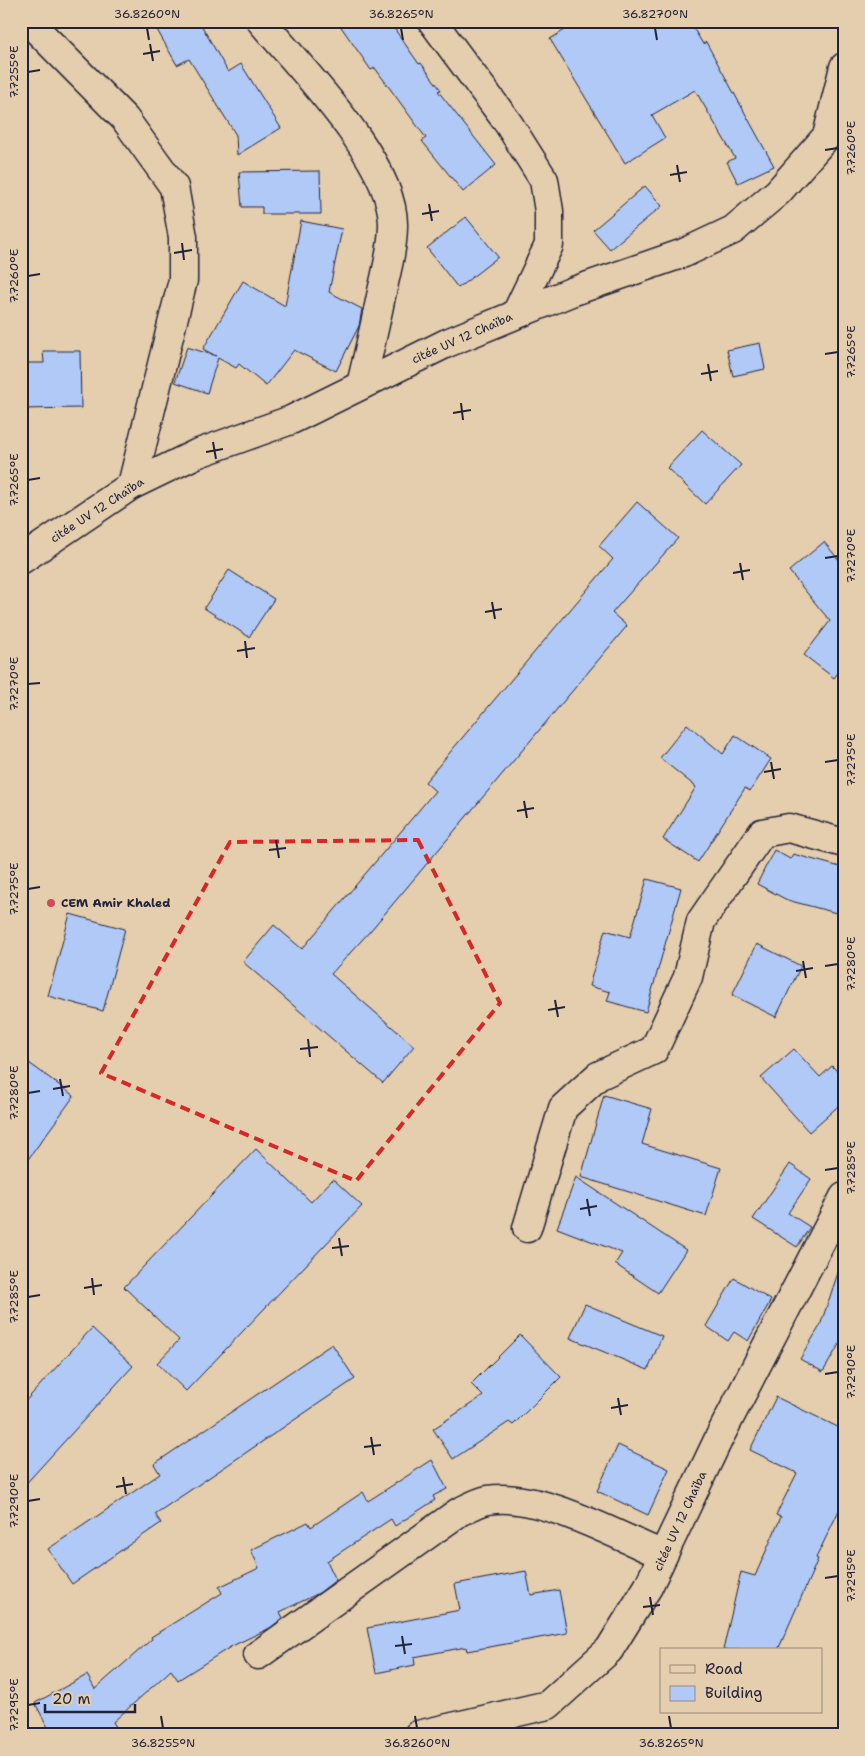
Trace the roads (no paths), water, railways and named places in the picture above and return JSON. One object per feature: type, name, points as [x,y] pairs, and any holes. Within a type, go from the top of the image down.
[{"type":"street","points":[[28,21],[125,119],[174,187],[183,237],[183,280],[132,485]]},
{"type":"street","points":[[261,21],[336,111],[370,157],[386,189],[393,223],[390,254],[362,385]]},
{"type":"street","points":[[432,21],[508,123],[544,180],[549,211],[549,245],[516,314]]},
{"type":"street","name":"citée UV 12 Chaïba","points":[[21,560],[132,485],[196,454],[291,420],[447,343],[516,314],[571,292],[684,253],[733,230],[778,192],[826,136],[844,67]]},
{"type":"street","points":[[527,1228],[563,1108],[598,1076],[654,1050],[688,977],[701,921],[762,833],[789,828],[844,844]]},
{"type":"street","name":"citée UV 12 Chaïba","points":[[418,1735],[548,1705],[608,1650],[648,1587],[719,1438],[844,1197]]},
{"type":"street","points":[[258,1655],[459,1512],[487,1500],[515,1499],[553,1508],[663,1556]]},
{"type":"place","name":"CEM Amir Khaled","points":[[51,903]]}]
